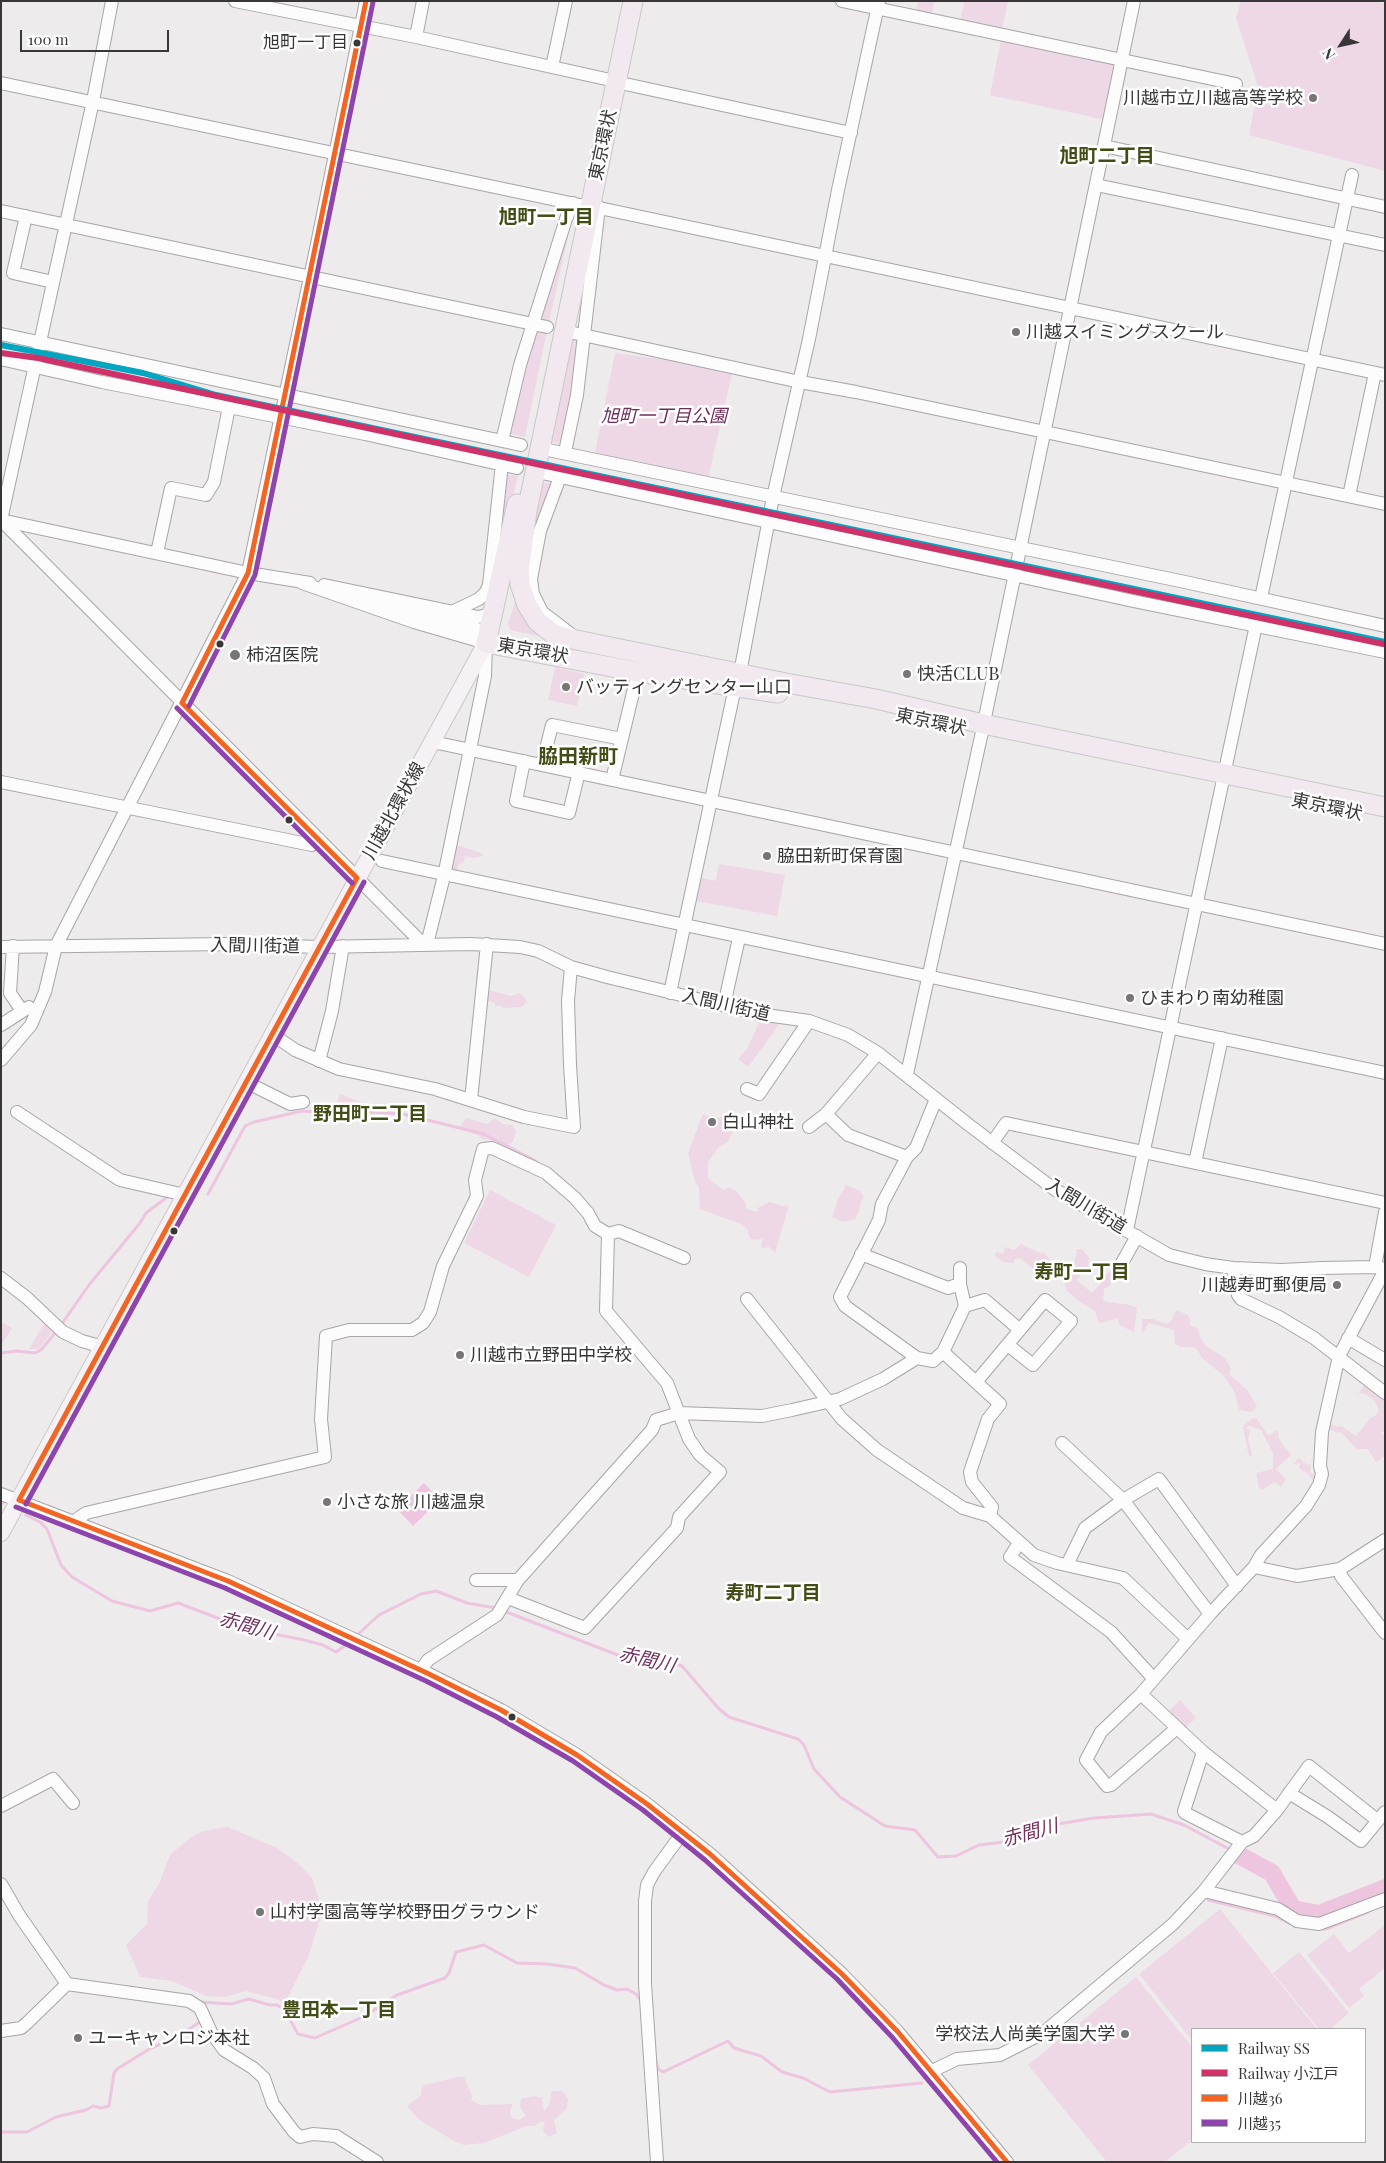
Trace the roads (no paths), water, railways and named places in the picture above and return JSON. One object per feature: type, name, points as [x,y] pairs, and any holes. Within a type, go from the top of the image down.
[{"type":"highway","name":"東京環状","points":[[490,636],[495,605],[532,460],[586,205],[611,81],[622,1]]},
{"type":"highway","name":"東京環状","points":[[611,81],[633,1]]},
{"type":"highway","name":"東京環状","points":[[532,460],[519,571],[522,596],[531,613],[544,627],[562,637],[802,696],[983,728],[1223,779],[1385,808]]},
{"type":"highway","points":[[490,636],[502,619],[527,511]]},
{"type":"highway","name":"東京環状","points":[[490,636],[638,672],[786,683]]},
{"type":"highway","name":"東京環状","points":[[490,636],[678,670],[786,683],[876,699],[983,728]]},
{"type":"highway","name":"東京環状","points":[[1223,779],[1385,819]]},
{"type":"main road","name":"川越北環状線","points":[[1,1533],[490,636]]},
{"type":"street","points":[[1,520],[93,101],[112,1]]},
{"type":"street","points":[[234,1],[416,37],[851,132]]},
{"type":"street","points":[[1,1060],[31,1025],[45,992],[56,946],[129,808],[248,573],[366,1]]},
{"type":"street","points":[[416,37],[423,1]]},
{"type":"street","points":[[552,67],[566,1]]},
{"type":"street","points":[[842,1],[878,5],[1122,61],[1236,84]]},
{"type":"street","points":[[907,1074],[983,728],[1134,1]]},
{"type":"street","points":[[670,993],[878,5]]},
{"type":"street","points":[[1,83],[1380,374],[1349,496]]},
{"type":"street","points":[[1104,146],[1385,207]]},
{"type":"street","points":[[1261,598],[1352,174]]},
{"type":"street","points":[[1096,185],[1385,245]]},
{"type":"street","points":[[502,441],[520,365],[566,219],[586,205]]},
{"type":"street","points":[[564,452],[576,395],[585,336],[586,205]]},
{"type":"street","points":[[1,211],[548,327]]},
{"type":"street","points":[[26,216],[13,273],[53,282]]},
{"type":"street","points":[[569,332],[1385,504]]},
{"type":"street","points":[[1,334],[502,441],[560,477],[1385,652]]},
{"type":"street","points":[[1,359],[502,464],[532,460],[564,452],[1019,549],[1261,598],[1385,626]]},
{"type":"street","points":[[157,553],[171,488],[206,495],[214,482],[229,407]]},
{"type":"street","points":[[454,611],[479,599],[486,592],[489,584],[502,464]]},
{"type":"street","points":[[560,477],[547,507],[540,531],[531,579],[533,594],[542,612],[580,640]]},
{"type":"street","points":[[490,636],[486,676],[444,876],[429,936],[424,945],[1,520],[248,573],[302,583],[321,584],[478,617],[487,614],[495,605]]},
{"type":"street","points":[[302,583],[414,622],[490,636]]},
{"type":"street","points":[[321,584],[490,636]]},
{"type":"street","points":[[1122,1263],[1132,1233],[1144,1152],[1256,625]]},
{"type":"street","points":[[612,780],[638,672]]},
{"type":"street","points":[[542,765],[552,725],[622,739]]},
{"type":"street","points":[[433,742],[1385,944]]},
{"type":"street","points":[[524,761],[516,801],[569,813],[579,772]]},
{"type":"street","points":[[1,782],[312,845],[318,839]]},
{"type":"street","points":[[382,861],[444,876],[1385,1073]]},
{"type":"street","points":[[724,1005],[739,938]]},
{"type":"street","name":"入間川街道","points":[[7,947],[226,944],[320,947],[487,944],[530,949],[571,967],[759,1014],[809,1022],[848,1035],[878,1053],[907,1074],[992,1143],[1054,1189],[1169,1255],[1192,1262],[1233,1268],[1282,1270],[1381,1269]]},
{"type":"street","points":[[471,1100],[487,944]]},
{"type":"street","points":[[319,1061],[332,1011],[343,946]]},
{"type":"street","points":[[7,947],[10,993],[22,1011]]},
{"type":"street","points":[[272,1034],[295,1050],[339,1069],[435,1089],[544,1122],[574,1127],[568,1010],[571,967]]},
{"type":"street","points":[[1,1025],[33,1004],[40,1004]]},
{"type":"street","points":[[747,1089],[758,1094],[809,1022]]},
{"type":"street","points":[[1196,1163],[1222,1038]]},
{"type":"street","points":[[810,1127],[826,1114],[878,1053]]},
{"type":"street","points":[[246,1082],[290,1104],[303,1102]]},
{"type":"street","points":[[936,1099],[916,1148],[908,1157],[882,1204],[879,1220],[840,1297],[845,1306],[917,1358],[933,1361],[943,1352],[965,1306],[960,1284],[960,1268]]},
{"type":"street","points":[[17,1112],[120,1180],[185,1196]]},
{"type":"street","points":[[826,1114],[848,1135],[908,1157]]},
{"type":"street","points":[[992,1143],[1006,1123],[1385,1203]]},
{"type":"street","points":[[73,1522],[86,1513],[325,1457],[321,1420],[326,1336],[349,1330],[412,1330],[423,1323],[430,1312],[442,1266],[477,1196],[475,1180],[483,1148],[492,1148],[546,1173],[575,1198],[588,1213],[595,1226],[608,1234],[619,1231],[684,1258]]},
{"type":"street","points":[[1177,1728],[1110,1785],[1107,1786],[1086,1760],[1101,1732],[1141,1694],[1210,1614],[1254,1567],[1261,1555],[1306,1506],[1319,1485],[1322,1474],[1320,1466],[1322,1432],[1339,1356],[1381,1269],[1385,1212]]},
{"type":"street","points":[[503,1607],[585,1628],[677,1528],[679,1517],[720,1472],[700,1455],[689,1439],[667,1383],[606,1311],[608,1234]]},
{"type":"street","points":[[861,1254],[948,1288],[960,1284]]},
{"type":"street","points":[[1233,1268],[1238,1295],[1241,1299],[1279,1318],[1339,1356],[1365,1379],[1385,1393]]},
{"type":"street","points":[[1,1278],[27,1298],[63,1332],[82,1341],[102,1347]]},
{"type":"street","points":[[747,1299],[842,1419],[898,1466],[963,1508],[990,1516],[1034,1555],[1068,1566],[1123,1578],[1188,1639]]},
{"type":"street","points":[[965,1306],[985,1300],[1020,1330]]},
{"type":"street","points":[[976,1382],[1045,1300],[1071,1321],[1033,1365],[1008,1345]]},
{"type":"street","points":[[1348,1338],[1385,1360]]},
{"type":"street","points":[[943,1352],[1000,1404],[988,1420],[970,1472],[972,1482],[992,1507],[990,1516]]},
{"type":"street","points":[[421,1670],[428,1660],[503,1607],[518,1580],[652,1430],[656,1420],[678,1413],[762,1416],[840,1399],[883,1379],[917,1358]]},
{"type":"street","points":[[1062,1444],[1123,1500],[1210,1614]]},
{"type":"street","points":[[1068,1566],[1085,1528],[1123,1500],[1159,1479],[1237,1586]]},
{"type":"street","points":[[1,1494],[205,1572],[421,1670],[502,1710],[577,1754],[683,1832],[755,1894],[848,1981],[898,2032],[1007,2162]]},
{"type":"street","points":[[1254,1567],[1297,1576],[1340,1569],[1385,1540]]},
{"type":"street","points":[[1019,1543],[1010,1557],[1111,1632],[1154,1679]]},
{"type":"street","points":[[1340,1569],[1341,1576],[1385,1633]]},
{"type":"street","points":[[476,1580],[518,1580]]},
{"type":"street","points":[[1141,1694],[1203,1752],[1277,1810]]},
{"type":"street","points":[[1203,1752],[1184,1811],[1242,1842]]},
{"type":"street","points":[[932,2071],[957,2059],[1000,2055],[1043,2033],[1173,1924],[1204,1891],[1242,1842],[1254,1836],[1277,1810],[1288,1793],[1309,1766],[1382,1817],[1361,1840],[1288,1793]]},
{"type":"street","points":[[1,1806],[53,1779],[72,1804]]},
{"type":"street","points":[[657,2162],[651,2058],[647,2031],[645,1901],[647,1885],[654,1872],[683,1832]]},
{"type":"street","points":[[1,1884],[19,1915],[68,1984],[189,2001],[196,2005],[202,2012],[211,2032],[224,2050],[253,2068],[264,2078],[273,2104],[294,2132],[300,2137],[313,2134],[336,2136],[377,2162]]},
{"type":"street","points":[[1204,1891],[1278,1909],[1297,1921],[1319,1924],[1385,1899]]},
{"type":"street","points":[[1,2031],[20,2028],[68,1984]]},
{"type":"waterway","points":[[208,1194],[245,1126],[254,1122],[302,1111],[331,1113],[348,1117],[370,1112],[403,1114],[484,1134],[536,1161]]},
{"type":"waterway","points":[[61,1325],[89,1285],[140,1223],[146,1213],[166,1198]]},
{"type":"waterway","points":[[1,1353],[17,1351],[35,1353],[41,1350],[55,1333]]},
{"type":"waterway","name":"赤間川","points":[[26,1515],[40,1522],[47,1529],[61,1565],[72,1577],[112,1601],[150,1611],[178,1603],[244,1628],[304,1640],[323,1645],[336,1652],[350,1642]]},
{"type":"waterway","name":"赤間川","points":[[356,1636],[379,1615],[421,1594],[436,1591],[467,1603],[496,1608]]},
{"type":"waterway","name":"赤間川","points":[[504,1611],[628,1659],[667,1661],[682,1666],[719,1709],[729,1717],[798,1739],[804,1745],[814,1769],[840,1797],[885,1826],[915,1830],[938,1857],[956,1856],[979,1845],[1021,1840],[1052,1825],[1094,1818],[1151,1814],[1184,1825],[1229,1849]]},
{"type":"waterway","name":"赤間川","points":[[1237,1854],[1272,1873],[1293,1909],[1319,1914],[1385,1888]]},
{"type":"waterway","points":[[1208,1900],[1275,1916],[1289,1923]]},
{"type":"waterway","points":[[1320,1929],[1326,1929],[1368,1912]]},
{"type":"waterway","points":[[199,2002],[231,2004],[249,1999],[277,2005],[284,2009],[298,2034],[315,2038],[365,2016],[397,1995],[445,1978],[449,1973],[456,1952],[484,1945],[517,1963],[547,1964],[575,1968],[604,1985],[617,1990],[627,1989],[636,1994],[641,2001]]},
{"type":"waterway","points":[[1,2132],[27,2132],[56,2117],[86,2110],[93,2106],[101,2108],[109,2106],[114,2073],[117,2069],[151,2048],[178,2037],[201,2021]]},
{"type":"waterway","points":[[656,2061],[658,2069],[663,2072],[728,2041],[734,2048],[761,2056],[782,2072],[803,2078],[830,2092],[922,2083]]},
{"type":"rail line","name":"SS","points":[[1,345],[143,373],[216,395],[1385,642]]},
{"type":"rail line","name":"小江戸","points":[[1,353],[38,358],[1383,644]]},
{"type":"place","name":"旭町一丁目","points":[[357,43]]},
{"type":"place","name":"川越市立川越高等学校","points":[[1313,98]]},
{"type":"place","name":"川越スイミングスクール","points":[[1016,332]]},
{"type":"place","name":"柿沼医院","points":[[235,655]]},
{"type":"place","name":"快活CLUB","points":[[907,674]]},
{"type":"place","name":"バッティングセンター山口","points":[[566,687]]},
{"type":"place","name":"脇田新町保育園","points":[[767,856]]},
{"type":"place","name":"ひまわり南幼稚園","points":[[1130,998]]},
{"type":"place","name":"白山神社","points":[[712,1122]]},
{"type":"place","name":"川越寿町郵便局","points":[[1337,1285]]},
{"type":"place","name":"川越市立野田中学校","points":[[460,1355]]},
{"type":"place","name":"小さな旅 川越温泉","points":[[327,1502]]},
{"type":"place","name":"山村学園高等学校野田グラウンド","points":[[260,1912]]},
{"type":"place","name":"学校法人尚美学園大学","points":[[1125,2034]]},
{"type":"place","name":"ユーキャンロジ本社","points":[[78,2038]]},
{"type":"district","name":"旭町二丁目","points":[[1107,156]]},
{"type":"district","name":"旭町一丁目","points":[[546,217]]},
{"type":"district","name":"脇田新町","points":[[578,757]]},
{"type":"district","name":"野田町二丁目","points":[[370,1114]]},
{"type":"district","name":"寿町一丁目","points":[[1082,1272]]},
{"type":"district","name":"寿町二丁目","points":[[773,1593]]},
{"type":"district","name":"豊田本一丁目","points":[[339,2010]]},
{"type":"park label","name":"旭町一丁目公園","points":[[664,416]]}]
